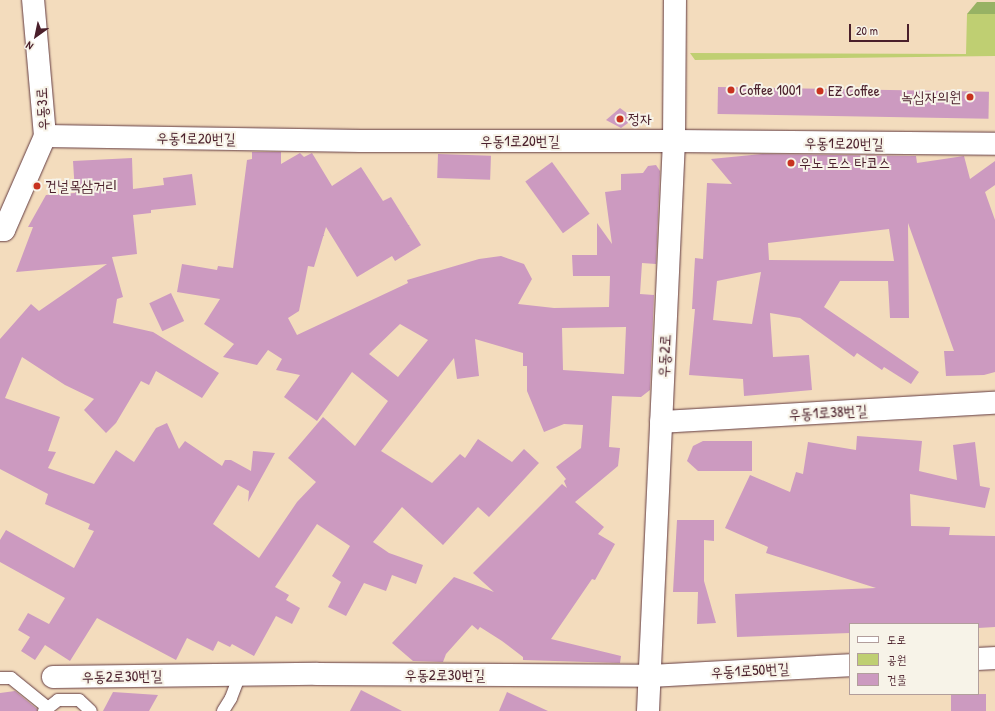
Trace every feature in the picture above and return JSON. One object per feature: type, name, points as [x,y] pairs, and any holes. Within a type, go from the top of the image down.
[{"type":"street","name":"우동3로","points":[[1,233],[45,136],[33,0]]},
{"type":"street","name":"우동2로","points":[[648,711],[674,140],[675,0]]},
{"type":"street","name":"우동1로20번길","points":[[45,136],[361,141],[674,140],[995,144]]},
{"type":"street","name":"우동1로38번길","points":[[661,422],[995,403]]},
{"type":"street","points":[[979,659],[995,658]]},
{"type":"street","name":"우동1로50번길","points":[[650,676],[849,665]]},
{"type":"street","name":"우동2로30번길","points":[[53,677],[240,675],[650,676]]},
{"type":"lane","points":[[223,711],[231,698],[240,675]]},
{"type":"lane","points":[[0,678],[11,678],[45,709]]},
{"type":"lane","name":"우동2로30번길","points":[[45,709],[58,700],[79,700],[91,711]]},
{"type":"green space","points":[[977,2],[995,2],[995,14],[967,14]]},
{"type":"green space","points":[[967,14],[995,14],[995,56],[695,60],[690,53],[966,54]]},
{"type":"building","points":[[718,87],[989,92],[988,119],[718,114]]},
{"type":"building","name":"정자","points":[[620,108],[628,114],[628,123],[621,128],[606,120]]},
{"type":"building","points":[[252,152],[281,152],[281,164],[300,153],[304,157],[312,153],[332,186],[361,167],[383,201],[391,197],[421,245],[395,261],[392,256],[357,277],[326,227],[314,267],[308,266],[299,311],[288,318],[297,335],[408,283],[407,280],[479,259],[501,256],[524,264],[532,279],[518,304],[554,308],[609,307],[610,276],[573,276],[572,255],[597,255],[597,223],[612,244],[605,192],[621,190],[621,174],[643,173],[648,166],[656,165],[660,171],[656,264],[642,263],[640,294],[654,295],[650,390],[641,397],[612,396],[609,447],[620,448],[618,466],[575,502],[604,527],[598,534],[615,544],[595,580],[592,579],[551,639],[621,656],[620,663],[523,660],[523,657],[502,641],[480,627],[478,630],[472,625],[446,654],[443,662],[413,661],[392,643],[454,577],[494,592],[473,573],[562,484],[567,488],[564,481],[566,479],[556,467],[581,448],[583,425],[564,424],[544,432],[527,391],[527,366],[523,366],[523,353],[475,339],[479,376],[457,379],[454,358],[381,451],[432,483],[460,454],[465,458],[478,439],[512,462],[524,449],[539,463],[489,517],[478,507],[443,545],[402,507],[373,542],[389,553],[423,565],[416,584],[392,575],[386,591],[364,583],[346,616],[328,607],[341,582],[332,576],[350,546],[317,524],[275,587],[289,595],[286,600],[300,608],[292,624],[276,616],[254,656],[232,644],[230,647],[218,641],[213,651],[187,638],[176,660],[97,618],[70,661],[45,645],[35,660],[21,651],[30,637],[18,630],[28,613],[49,624],[65,598],[0,562],[0,540],[6,530],[74,568],[94,531],[88,529],[90,524],[45,504],[48,494],[0,469],[0,339],[31,304],[39,311],[107,264],[16,272],[33,227],[28,227],[46,195],[75,193],[73,161],[132,158],[133,189],[164,185],[163,178],[192,174],[196,205],[151,210],[151,213],[133,215],[137,254],[112,257],[123,297],[117,299],[113,323],[153,332],[219,373],[202,398],[156,371],[149,385],[141,381],[116,423],[106,433],[84,410],[94,399],[65,385],[22,357],[5,398],[60,417],[48,451],[56,452],[48,468],[94,484],[116,450],[134,462],[156,428],[167,423],[179,449],[185,441],[222,466],[225,460],[231,460],[251,471],[253,451],[275,453],[248,502],[249,491],[238,485],[213,524],[259,558],[297,502],[316,482],[288,458],[323,417],[355,446],[388,401],[352,372],[317,421],[284,397],[300,375],[276,370],[282,359],[268,350],[257,365],[223,357],[234,344],[204,324],[220,299],[177,292],[182,264],[217,270],[218,266],[233,268],[247,160],[252,159]],"holes":[[[400,324],[428,340],[398,377],[369,354]],[[626,327],[624,374],[563,370],[562,328]]]},
{"type":"building","points":[[438,154],[491,156],[490,180],[437,178]]},
{"type":"building","points":[[762,154],[916,156],[917,163],[964,156],[970,179],[995,161],[995,185],[985,192],[995,220],[995,372],[984,375],[946,376],[944,351],[954,351],[908,223],[909,318],[890,318],[888,281],[840,281],[824,307],[919,372],[911,384],[884,367],[882,370],[857,353],[854,357],[800,318],[770,313],[773,357],[809,355],[812,390],[744,396],[743,379],[689,375],[695,309],[692,309],[695,258],[703,259],[707,183],[732,184],[711,159]],"holes":[[[889,229],[894,261],[769,260],[768,243]],[[761,272],[752,324],[713,320],[717,281]]]},
{"type":"building","points":[[552,162],[590,214],[563,233],[525,181]]},
{"type":"building","points":[[171,293],[184,321],[162,331],[149,303]]},
{"type":"building","points":[[857,436],[922,441],[919,471],[957,480],[953,445],[975,442],[980,486],[990,488],[985,508],[910,494],[911,526],[950,527],[949,535],[995,536],[995,627],[979,628],[979,623],[849,623],[849,633],[737,637],[735,594],[876,588],[766,553],[768,547],[725,528],[750,475],[790,492],[796,472],[803,474],[808,442],[856,450]]},
{"type":"building","points":[[703,441],[752,441],[752,471],[698,471],[687,461],[693,446]]},
{"type":"building","points":[[677,520],[714,520],[714,541],[704,540],[704,581],[716,623],[697,624],[698,592],[673,592]]},
{"type":"building","points":[[361,690],[402,711],[350,711]]},
{"type":"building","points":[[15,691],[37,709],[37,711],[0,711],[0,693]]},
{"type":"building","points":[[113,692],[158,695],[149,711],[103,711]]},
{"type":"building","points":[[507,692],[548,711],[499,711]]},
{"type":"building","points":[[986,694],[986,711],[951,711],[951,695]]},
{"type":"place","name":"Coffee 1001","points":[[731,90]]},
{"type":"place","name":"EZ Coffee","points":[[820,91]]},
{"type":"place","name":"녹십자의원","points":[[970,97]]},
{"type":"place","name":"정자","points":[[620,119]]},
{"type":"place","name":"우노 도스 타코스","points":[[791,163]]},
{"type":"place","name":"건널목삼거리","points":[[37,186]]}]
